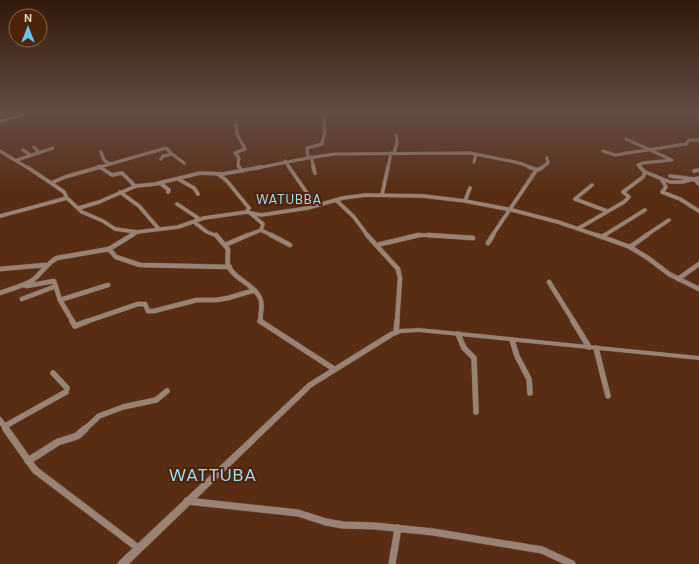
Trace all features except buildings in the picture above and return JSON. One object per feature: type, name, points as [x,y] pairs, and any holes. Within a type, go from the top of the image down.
[{"type":"street","points":[[239,138],[245,149],[235,153],[239,158],[238,165],[242,171]]},
{"type":"street","points":[[316,173],[307,148],[322,144],[323,138]]},
{"type":"street","points":[[382,195],[389,158],[393,153],[397,142],[396,138]]},
{"type":"street","points":[[626,139],[672,160],[643,163],[638,165],[645,172],[654,174],[662,180],[666,187],[662,192],[680,199],[699,211]]},
{"type":"street","points":[[604,151],[616,154],[686,144],[689,140],[699,140]]},
{"type":"street","points":[[34,147],[39,152]]},
{"type":"street","points":[[17,160],[53,148]]},
{"type":"street","points":[[51,183],[99,166],[163,148],[168,149],[184,163]]},
{"type":"street","points":[[23,150],[30,156]]},
{"type":"street","points":[[0,151],[17,160],[64,192],[67,198],[82,212],[115,229],[137,232],[158,228],[178,228],[209,217],[247,212],[261,214],[319,205],[351,196],[423,196],[465,201],[512,210],[579,228],[630,247],[678,279],[699,289]]},
{"type":"street","points":[[101,152],[104,160],[108,164]]},
{"type":"street","points":[[79,208],[99,202],[135,186],[160,183],[200,173],[218,174],[242,171],[285,161],[335,154],[460,152],[523,164],[536,169],[539,169],[548,163],[546,158]]},
{"type":"street","points":[[161,159],[163,156],[172,154]]},
{"type":"street","points":[[474,162],[476,154]]},
{"type":"street","points":[[285,161],[307,193],[319,205]]},
{"type":"street","points":[[99,166],[112,175],[122,173],[135,186]]},
{"type":"street","points":[[488,243],[534,175],[536,169]]},
{"type":"street","points":[[694,170],[699,170]]},
{"type":"street","points":[[579,228],[624,202],[629,197],[623,192],[643,177],[645,172]]},
{"type":"street","points":[[218,174],[227,182],[249,208],[247,212]]},
{"type":"street","points":[[670,176],[694,179],[699,184]]},
{"type":"street","points":[[662,180],[675,183],[699,178]]},
{"type":"street","points":[[178,179],[194,188],[198,194]]},
{"type":"street","points":[[160,183],[169,190],[168,192]]},
{"type":"street","points":[[592,185],[575,199],[607,211]]},
{"type":"street","points":[[465,201],[470,188]]},
{"type":"street","points":[[120,192],[139,206],[158,228]]},
{"type":"street","points":[[0,216],[67,198]]},
{"type":"street","points":[[336,200],[354,217],[400,272],[396,332]]},
{"type":"street","points":[[177,204],[198,218],[194,222]]},
{"type":"street","points":[[602,237],[645,210]]},
{"type":"street","points":[[247,212],[263,224],[261,230]]},
{"type":"street","points":[[630,247],[669,220]]},
{"type":"street","points":[[194,222],[206,232],[216,235],[225,245],[228,251],[227,262],[230,267],[236,275],[255,290],[260,298],[262,306],[261,323],[334,369]]},
{"type":"street","points":[[225,245],[261,230],[290,245]]},
{"type":"street","points":[[0,293],[23,285],[34,279],[45,265],[57,258],[91,254],[109,249],[137,232]]},
{"type":"street","points":[[377,245],[423,235],[474,238]]},
{"type":"street","points":[[109,249],[116,257],[140,265],[230,267]]},
{"type":"street","points":[[678,279],[699,264]]},
{"type":"street","points":[[0,269],[45,265]]},
{"type":"street","points":[[23,285],[27,286],[54,281],[60,300],[75,326],[138,304],[145,304],[148,311],[154,311],[197,300],[216,300],[228,298],[255,290]]},
{"type":"street","points":[[549,282],[592,348],[608,396]]},
{"type":"street","points":[[60,300],[108,285]]},
{"type":"street","points":[[22,299],[56,286]]},
{"type":"street","points":[[122,564],[310,385],[396,332],[418,330],[698,359]]},
{"type":"street","points":[[458,334],[464,348],[474,358],[476,412]]},
{"type":"street","points":[[512,340],[517,356],[530,382],[530,393]]},
{"type":"street","points":[[5,426],[66,392],[67,388],[53,373]]},
{"type":"street","points":[[28,461],[58,442],[77,436],[99,416],[128,406],[156,400],[167,391]]},
{"type":"street","points":[[0,420],[35,470],[138,548]]},
{"type":"street","points":[[187,501],[298,513],[343,525],[398,528],[542,550],[572,564]]},
{"type":"street","points":[[392,564],[398,528]]},
{"type":"district","name":"WATUBBA","points":[[289,199]]},
{"type":"district","name":"WATTUBA","points":[[213,475]]}]
